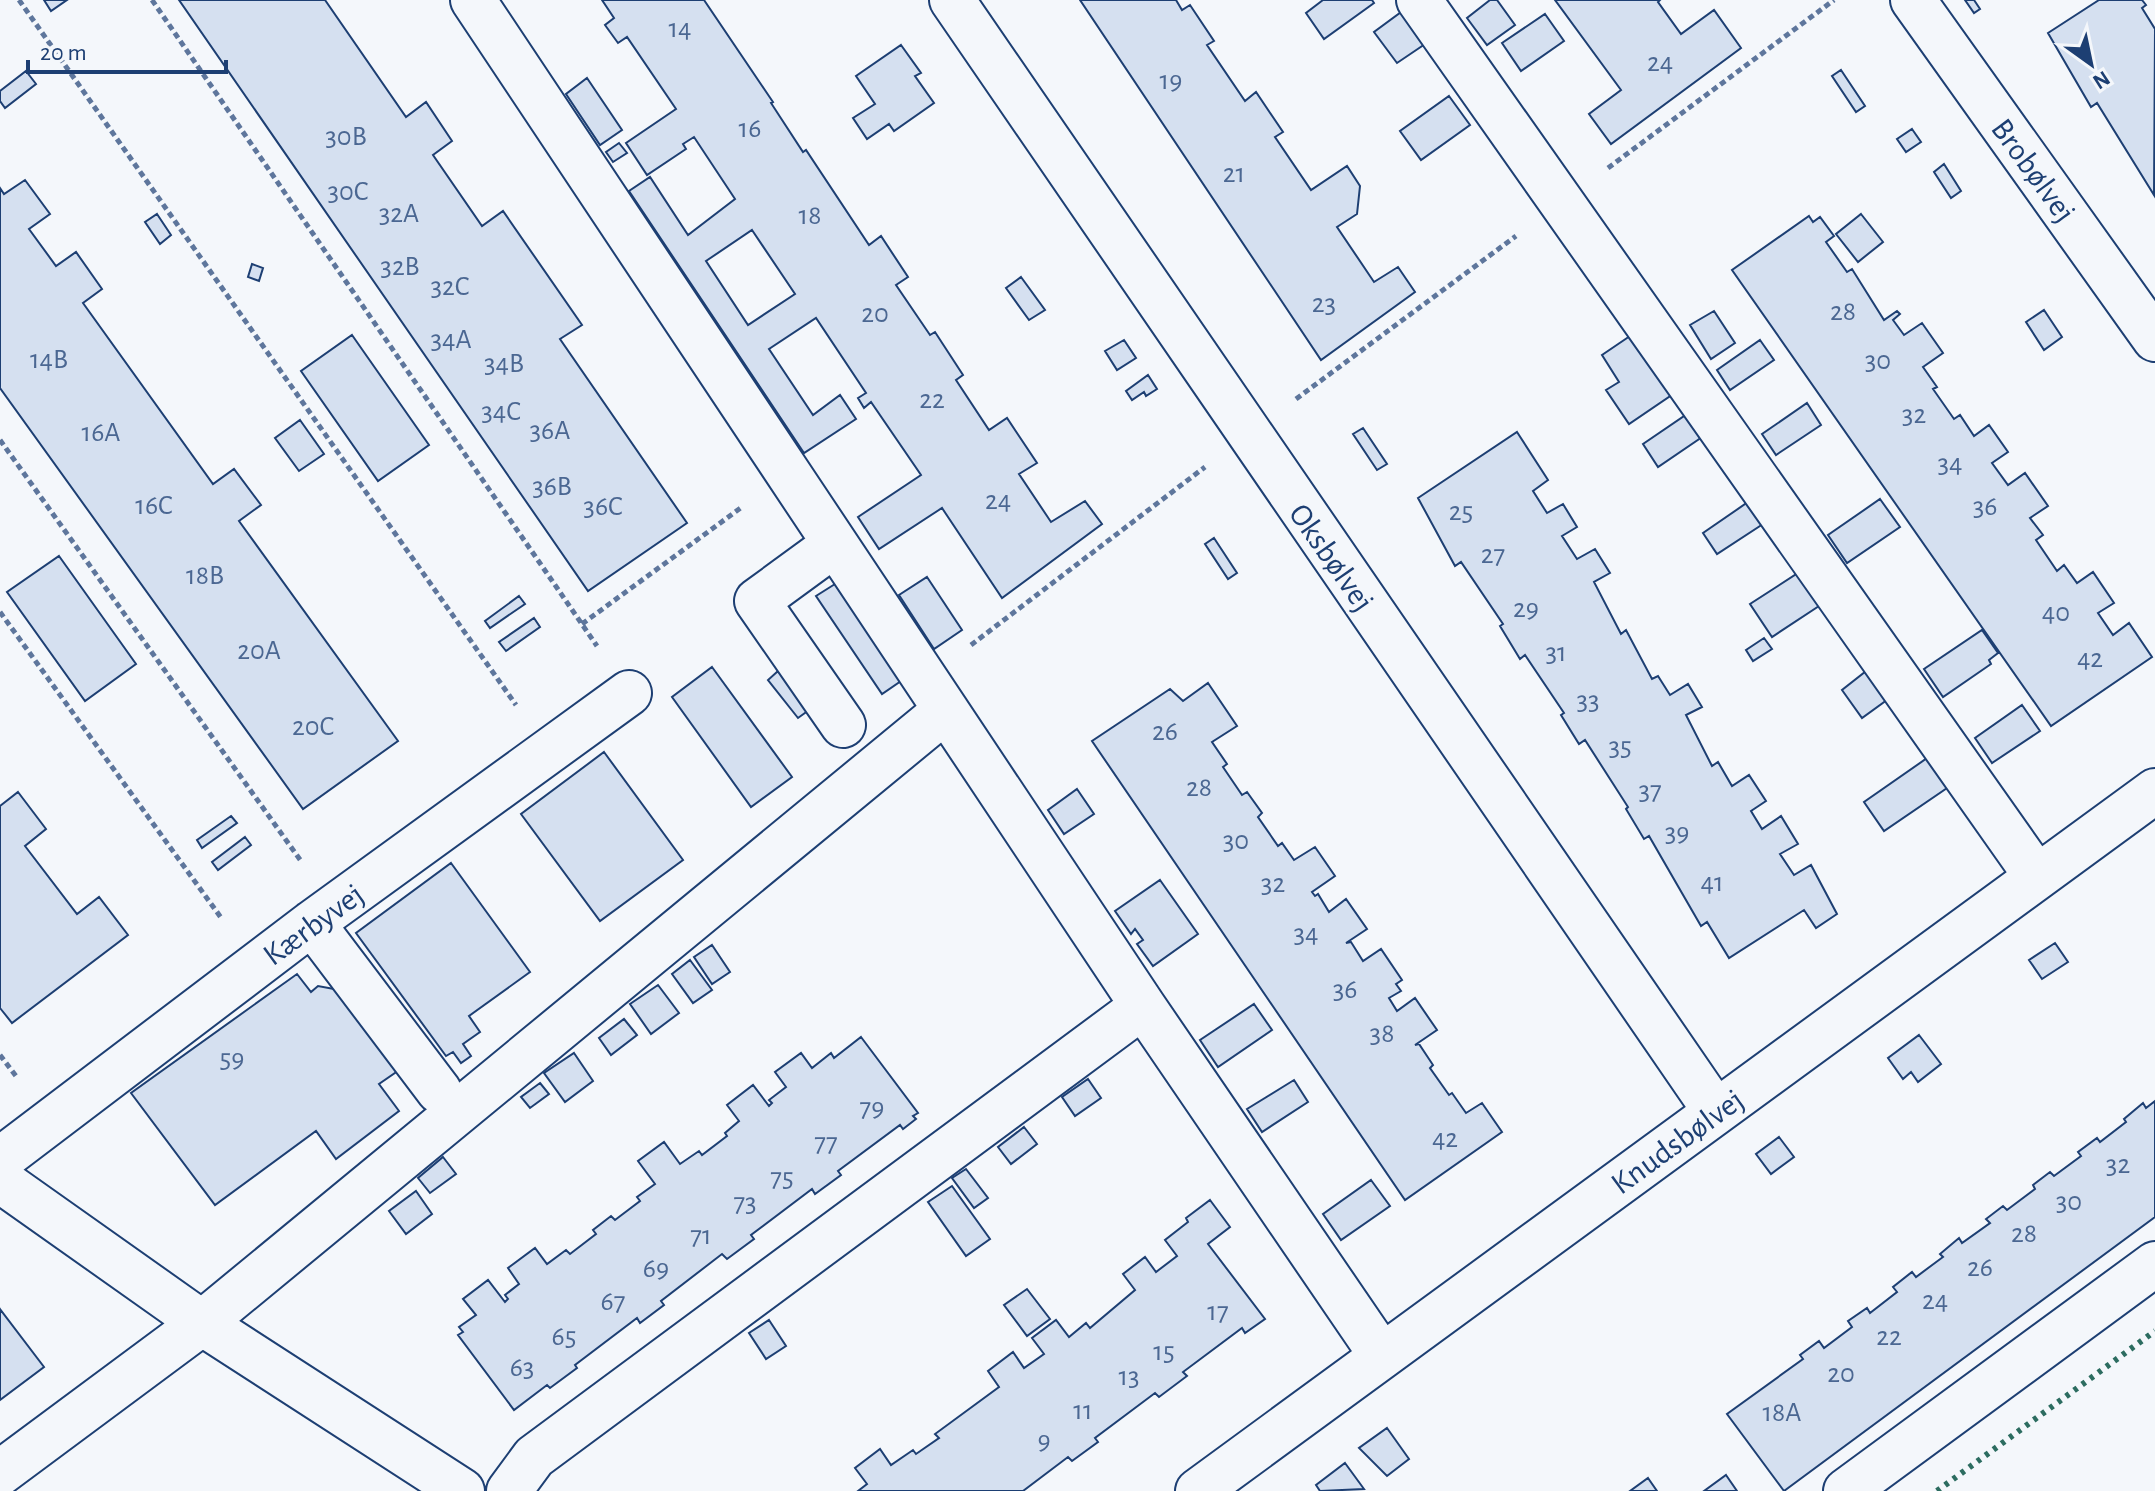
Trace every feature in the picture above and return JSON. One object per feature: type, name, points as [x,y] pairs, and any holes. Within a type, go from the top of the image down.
[{"type":"street","points":[[473,0],[1143,1006],[1382,1356]]},
{"type":"street","name":"Oksbølvej","points":[[952,0],[1716,1112]]},
{"type":"street","points":[[1419,0],[2037,877]]},
{"type":"street","name":"Brobølvej","points":[[1913,0],[2155,339]]},
{"type":"street","points":[[835,544],[757,601],[843,725]]},
{"type":"street","name":"Kærbyvej","points":[[0,1160],[255,965],[629,693]]},
{"type":"street","points":[[0,1473],[202,1323],[935,694]]},
{"type":"street","name":"Knudsbølvej","points":[[1198,1491],[2155,791]]},
{"type":"street","points":[[323,915],[439,1091]]},
{"type":"street","points":[[509,1491],[534,1457],[1143,1006]]},
{"type":"street","points":[[0,1180],[202,1323],[462,1491]]},
{"type":"street","points":[[1846,1491],[2155,1264]]},
{"type":"path","points":[[19,0],[549,752]]},
{"type":"path","points":[[152,0],[629,693]]},
{"type":"path","points":[[935,694],[1248,434],[1834,0]]},
{"type":"path","points":[[0,440],[323,915]]},
{"type":"path","points":[[582,624],[788,473]]},
{"type":"path","points":[[0,612],[255,965]]},
{"type":"building","points":[[44,0],[67,0],[51,11]]},
{"type":"building","points":[[179,0],[325,0],[406,117],[426,102],[452,141],[433,155],[482,226],[503,211],[582,325],[560,339],[687,523],[588,591]]},
{"type":"building","points":[[602,0],[704,0],[803,152],[806,150],[869,245],[881,236],[908,277],[896,285],[930,335],[935,332],[963,375],[956,380],[989,430],[1007,418],[1037,463],[1019,474],[1051,522],[1085,501],[1102,524],[1002,598],[942,508],[879,549],[858,517],[921,475],[871,402],[864,408],[858,398],[866,393],[816,318],[769,349],[813,415],[840,395],[856,419],[804,453],[629,191],[650,177],[688,235],[735,199],[694,137],[683,144],[686,149],[647,175],[626,143],[676,109],[627,37],[618,43],[605,25],[614,18]],"holes":[[[752,230],[795,294],[748,325],[706,261]]]},
{"type":"building","points":[[1080,0],[1176,0],[1182,10],[1190,5],[1214,41],[1207,45],[1245,101],[1256,92],[1283,132],[1275,137],[1311,190],[1347,166],[1360,186],[1357,214],[1337,227],[1374,282],[1398,267],[1415,292],[1321,360]]},
{"type":"building","points":[[1323,0],[1372,0],[1374,3],[1324,39],[1306,13]]},
{"type":"building","points":[[1490,0],[1497,0],[1515,25],[1487,45],[1467,18]]},
{"type":"building","points":[[1555,0],[1660,0],[1658,2],[1681,34],[1714,10],[1741,48],[1611,144],[1589,114],[1621,90]]},
{"type":"building","points":[[1965,0],[1974,0],[1980,9],[1974,13]]},
{"type":"building","points":[[2099,0],[2142,0],[2146,5],[2142,8],[2155,29],[2154,195],[2097,103],[2091,107],[2048,33]]},
{"type":"building","points":[[1408,7],[1431,40],[1397,63],[1374,32]]},
{"type":"building","points":[[1545,14],[1564,41],[1521,71],[1502,43]]},
{"type":"building","points":[[901,45],[921,73],[915,76],[934,103],[894,131],[889,124],[867,139],[853,118],[875,104],[856,76]]},
{"type":"building","points":[[1841,70],[1865,106],[1856,112],[1832,76]]},
{"type":"building","points":[[26,71],[36,84],[5,108],[0,101],[0,91]]},
{"type":"building","points":[[587,78],[622,130],[600,145],[566,94]]},
{"type":"building","points":[[1449,96],[1470,125],[1421,160],[1400,131]]},
{"type":"building","points":[[1912,129],[1921,142],[1906,152],[1897,139]]},
{"type":"building","points":[[619,143],[627,153],[613,162],[606,152]]},
{"type":"building","points":[[1944,164],[1961,191],[1951,198],[1934,172]]},
{"type":"building","points":[[25,180],[50,214],[29,229],[56,266],[76,252],[102,289],[83,303],[213,484],[234,469],[261,505],[239,521],[398,741],[303,809],[0,388],[0,188],[4,194]]},
{"type":"building","points":[[157,214],[171,235],[160,244],[145,222]]},
{"type":"building","points":[[1861,214],[1883,242],[1858,262],[1836,234]]},
{"type":"building","points":[[1809,216],[1813,222],[1820,217],[1834,236],[1826,242],[1847,272],[1852,269],[1884,320],[1897,311],[1900,314],[1893,320],[1904,335],[1922,323],[1943,353],[1923,367],[1937,387],[1933,389],[1954,419],[1960,415],[1974,436],[1989,425],[2008,452],[1992,463],[2008,485],[2025,473],[2048,506],[2030,518],[2043,535],[2036,540],[2057,571],[2064,565],[2077,583],[2093,572],[2114,603],[2098,613],[2113,635],[2129,623],[2152,657],[2051,726],[1732,270]]},
{"type":"building","points":[[252,264],[263,268],[259,281],[248,277]]},
{"type":"building","points":[[1021,277],[1045,310],[1029,320],[1006,288]]},
{"type":"building","points":[[2044,310],[2062,337],[2044,350],[2026,322]]},
{"type":"building","points":[[1714,311],[1735,343],[1711,359],[1690,325]]},
{"type":"building","points":[[352,335],[429,445],[378,481],[301,371]]},
{"type":"building","points":[[1630,336],[1679,390],[1629,424],[1606,390],[1619,382],[1602,355]]},
{"type":"building","points":[[1124,340],[1136,358],[1117,370],[1105,351]]},
{"type":"building","points":[[1760,340],[1774,360],[1730,390],[1717,370]]},
{"type":"building","points":[[1148,375],[1157,389],[1146,396],[1144,392],[1132,400],[1126,391]]},
{"type":"building","points":[[1807,403],[1821,425],[1776,455],[1762,434]]},
{"type":"building","points":[[1693,410],[1708,433],[1658,467],[1643,444]]},
{"type":"building","points":[[300,420],[324,454],[299,471],[275,438]]},
{"type":"building","points":[[1363,428],[1387,464],[1377,470],[1353,434]]},
{"type":"building","points":[[1517,432],[1548,480],[1533,491],[1547,513],[1563,504],[1577,527],[1562,536],[1577,559],[1595,549],[1610,573],[1594,582],[1621,634],[1626,630],[1652,679],[1658,676],[1670,695],[1688,684],[1702,707],[1686,715],[1712,766],[1718,762],[1732,786],[1749,775],[1766,801],[1751,811],[1762,829],[1781,816],[1798,844],[1780,854],[1794,875],[1811,865],[1837,914],[1816,928],[1804,910],[1729,958],[1707,922],[1701,926],[1649,836],[1644,839],[1626,809],[1628,807],[1585,740],[1579,744],[1561,715],[1564,713],[1525,655],[1520,659],[1500,626],[1503,624],[1461,562],[1455,566],[1418,498]]},
{"type":"building","points":[[1880,499],[1900,527],[1847,563],[1828,535]]},
{"type":"building","points":[[1748,502],[1763,524],[1717,554],[1703,533]]},
{"type":"building","points":[[1214,538],[1237,573],[1228,579],[1205,544]]},
{"type":"building","points":[[59,556],[136,664],[85,701],[7,592]]},
{"type":"building","points":[[1798,573],[1819,606],[1772,637],[1750,604]]},
{"type":"building","points":[[927,577],[962,630],[934,649],[899,595]]},
{"type":"building","points":[[835,584],[901,681],[882,694],[816,596]]},
{"type":"building","points":[[519,596],[525,604],[490,628],[485,621]]},
{"type":"building","points":[[534,618],[540,627],[506,651],[499,642]]},
{"type":"building","points":[[1982,630],[1998,653],[1989,660],[1991,664],[1943,697],[1924,669]]},
{"type":"building","points":[[1764,638],[1772,649],[1753,661],[1746,650]]},
{"type":"building","points":[[712,667],[792,777],[751,807],[672,697]]},
{"type":"building","points":[[1870,668],[1891,697],[1862,718],[1842,690]]},
{"type":"building","points":[[778,671],[809,710],[798,718],[768,680]]},
{"type":"building","points":[[1208,683],[1237,726],[1212,742],[1227,764],[1223,767],[1242,795],[1247,792],[1262,813],[1258,817],[1278,846],[1282,843],[1294,860],[1315,847],[1335,876],[1312,892],[1315,896],[1318,894],[1329,912],[1346,899],[1367,929],[1346,943],[1351,942],[1363,961],[1381,949],[1402,980],[1396,984],[1401,991],[1389,998],[1397,1011],[1415,998],[1437,1030],[1415,1045],[1419,1044],[1433,1065],[1430,1068],[1466,1113],[1482,1103],[1502,1132],[1405,1200],[1092,741],[1170,689],[1183,701]]},
{"type":"building","points":[[2022,705],[2040,731],[1992,763],[1975,738]]},
{"type":"building","points":[[604,752],[683,860],[600,921],[521,814]]},
{"type":"building","points":[[1930,756],[1950,786],[1884,831],[1864,802]]},
{"type":"building","points":[[1077,789],[1094,814],[1064,834],[1048,810]]},
{"type":"building","points":[[18,792],[46,829],[25,846],[77,914],[99,897],[128,935],[12,1023],[0,1008],[0,806]]},
{"type":"building","points":[[231,816],[237,823],[202,848],[197,840]]},
{"type":"building","points":[[245,837],[251,845],[218,870],[212,862]]},
{"type":"building","points":[[451,863],[530,972],[469,1016],[480,1032],[463,1044],[471,1056],[461,1063],[453,1052],[446,1056],[356,933]]},
{"type":"building","points":[[1160,880],[1198,934],[1153,966],[1137,944],[1143,940],[1135,929],[1131,934],[1115,911]]},
{"type":"building","points":[[2055,943],[2068,962],[2042,979],[2029,960]]},
{"type":"building","points":[[712,945],[730,972],[712,984],[694,957]]},
{"type":"building","points":[[690,960],[712,990],[693,1003],[672,974]]},
{"type":"building","points":[[297,974],[311,992],[318,986],[350,992],[405,1066],[379,1084],[399,1111],[336,1159],[316,1131],[215,1205],[131,1093]]},
{"type":"building","points":[[658,985],[679,1013],[651,1034],[630,1004]]},
{"type":"building","points":[[1254,1004],[1272,1030],[1218,1067],[1200,1040]]},
{"type":"building","points":[[624,1019],[637,1035],[611,1055],[599,1038]]},
{"type":"building","points":[[1919,1035],[1941,1064],[1918,1082],[1911,1072],[1903,1079],[1888,1058]]},
{"type":"building","points":[[861,1037],[918,1113],[913,1116],[916,1119],[903,1129],[900,1125],[838,1171],[841,1175],[815,1194],[812,1189],[751,1235],[754,1239],[727,1259],[722,1254],[661,1301],[664,1305],[640,1323],[637,1318],[575,1365],[577,1368],[550,1388],[547,1385],[514,1410],[458,1335],[463,1332],[459,1327],[476,1315],[463,1299],[488,1280],[505,1302],[508,1299],[505,1295],[519,1284],[508,1268],[535,1248],[547,1264],[566,1250],[570,1254],[596,1234],[593,1230],[611,1216],[615,1220],[640,1201],[637,1197],[655,1184],[638,1161],[664,1142],[680,1164],[699,1151],[702,1155],[727,1136],[725,1133],[739,1121],[727,1105],[753,1085],[769,1106],[772,1103],[769,1100],[786,1087],[775,1072],[801,1053],[812,1068],[831,1053],[834,1058]]},
{"type":"building","points":[[574,1053],[593,1081],[565,1102],[544,1073]]},
{"type":"building","points":[[1088,1079],[1101,1098],[1075,1116],[1062,1097]]},
{"type":"building","points":[[1294,1080],[1308,1102],[1262,1132],[1247,1109]]},
{"type":"building","points":[[540,1083],[549,1094],[530,1108],[521,1097]]},
{"type":"building","points":[[2155,1101],[2155,1217],[1784,1491],[1727,1414],[1803,1359],[1800,1355],[1819,1341],[1824,1348],[1852,1327],[1848,1321],[1867,1308],[1870,1313],[1897,1292],[1893,1287],[1912,1272],[1916,1277],[1943,1257],[1940,1254],[1959,1238],[1962,1243],[1990,1223],[1986,1219],[2003,1206],[2007,1210],[2035,1189],[2033,1185],[2050,1172],[2054,1176],[2081,1156],[2078,1152],[2097,1138],[2100,1142],[2126,1122],[2124,1119],[2143,1103],[2146,1108]]},
{"type":"building","points":[[1024,1127],[1037,1144],[1011,1164],[998,1147]]},
{"type":"building","points":[[1779,1137],[1794,1157],[1771,1174],[1756,1154]]},
{"type":"building","points":[[443,1157],[456,1174],[430,1193],[418,1178]]},
{"type":"building","points":[[966,1169],[988,1198],[974,1208],[952,1178]]},
{"type":"building","points":[[1371,1180],[1390,1206],[1341,1240],[1323,1214]]},
{"type":"building","points":[[952,1186],[990,1239],[966,1256],[928,1202]]},
{"type":"building","points":[[416,1191],[432,1214],[406,1234],[389,1211]]},
{"type":"building","points":[[1210,1200],[1230,1227],[1208,1244],[1265,1319],[1245,1333],[1242,1328],[1183,1372],[1187,1376],[1159,1397],[1155,1393],[1095,1438],[1098,1442],[1072,1461],[1068,1457],[1023,1491],[858,1491],[867,1484],[855,1468],[880,1449],[891,1465],[913,1450],[916,1454],[939,1438],[935,1434],[999,1387],[988,1371],[1013,1352],[1024,1368],[1044,1354],[1032,1338],[1056,1320],[1069,1337],[1086,1323],[1090,1328],[1135,1290],[1123,1274],[1145,1257],[1156,1272],[1177,1256],[1165,1240],[1188,1222],[1186,1218]]},
{"type":"building","points":[[1027,1289],[1050,1319],[1027,1336],[1004,1305]]},
{"type":"building","points":[[0,1309],[44,1367],[0,1400]]},
{"type":"building","points":[[769,1320],[786,1346],[766,1359],[749,1333]]},
{"type":"building","points":[[1387,1428],[1409,1459],[1387,1476],[1359,1448]]},
{"type":"building","points":[[1345,1463],[1364,1489],[1320,1491],[1316,1485]]},
{"type":"building","points":[[1726,1475],[1737,1491],[1704,1491]]},
{"type":"building","points":[[1648,1478],[1657,1491],[1630,1491]]},
{"type":"hedge","points":[[1937,1491],[2155,1331]]}]
